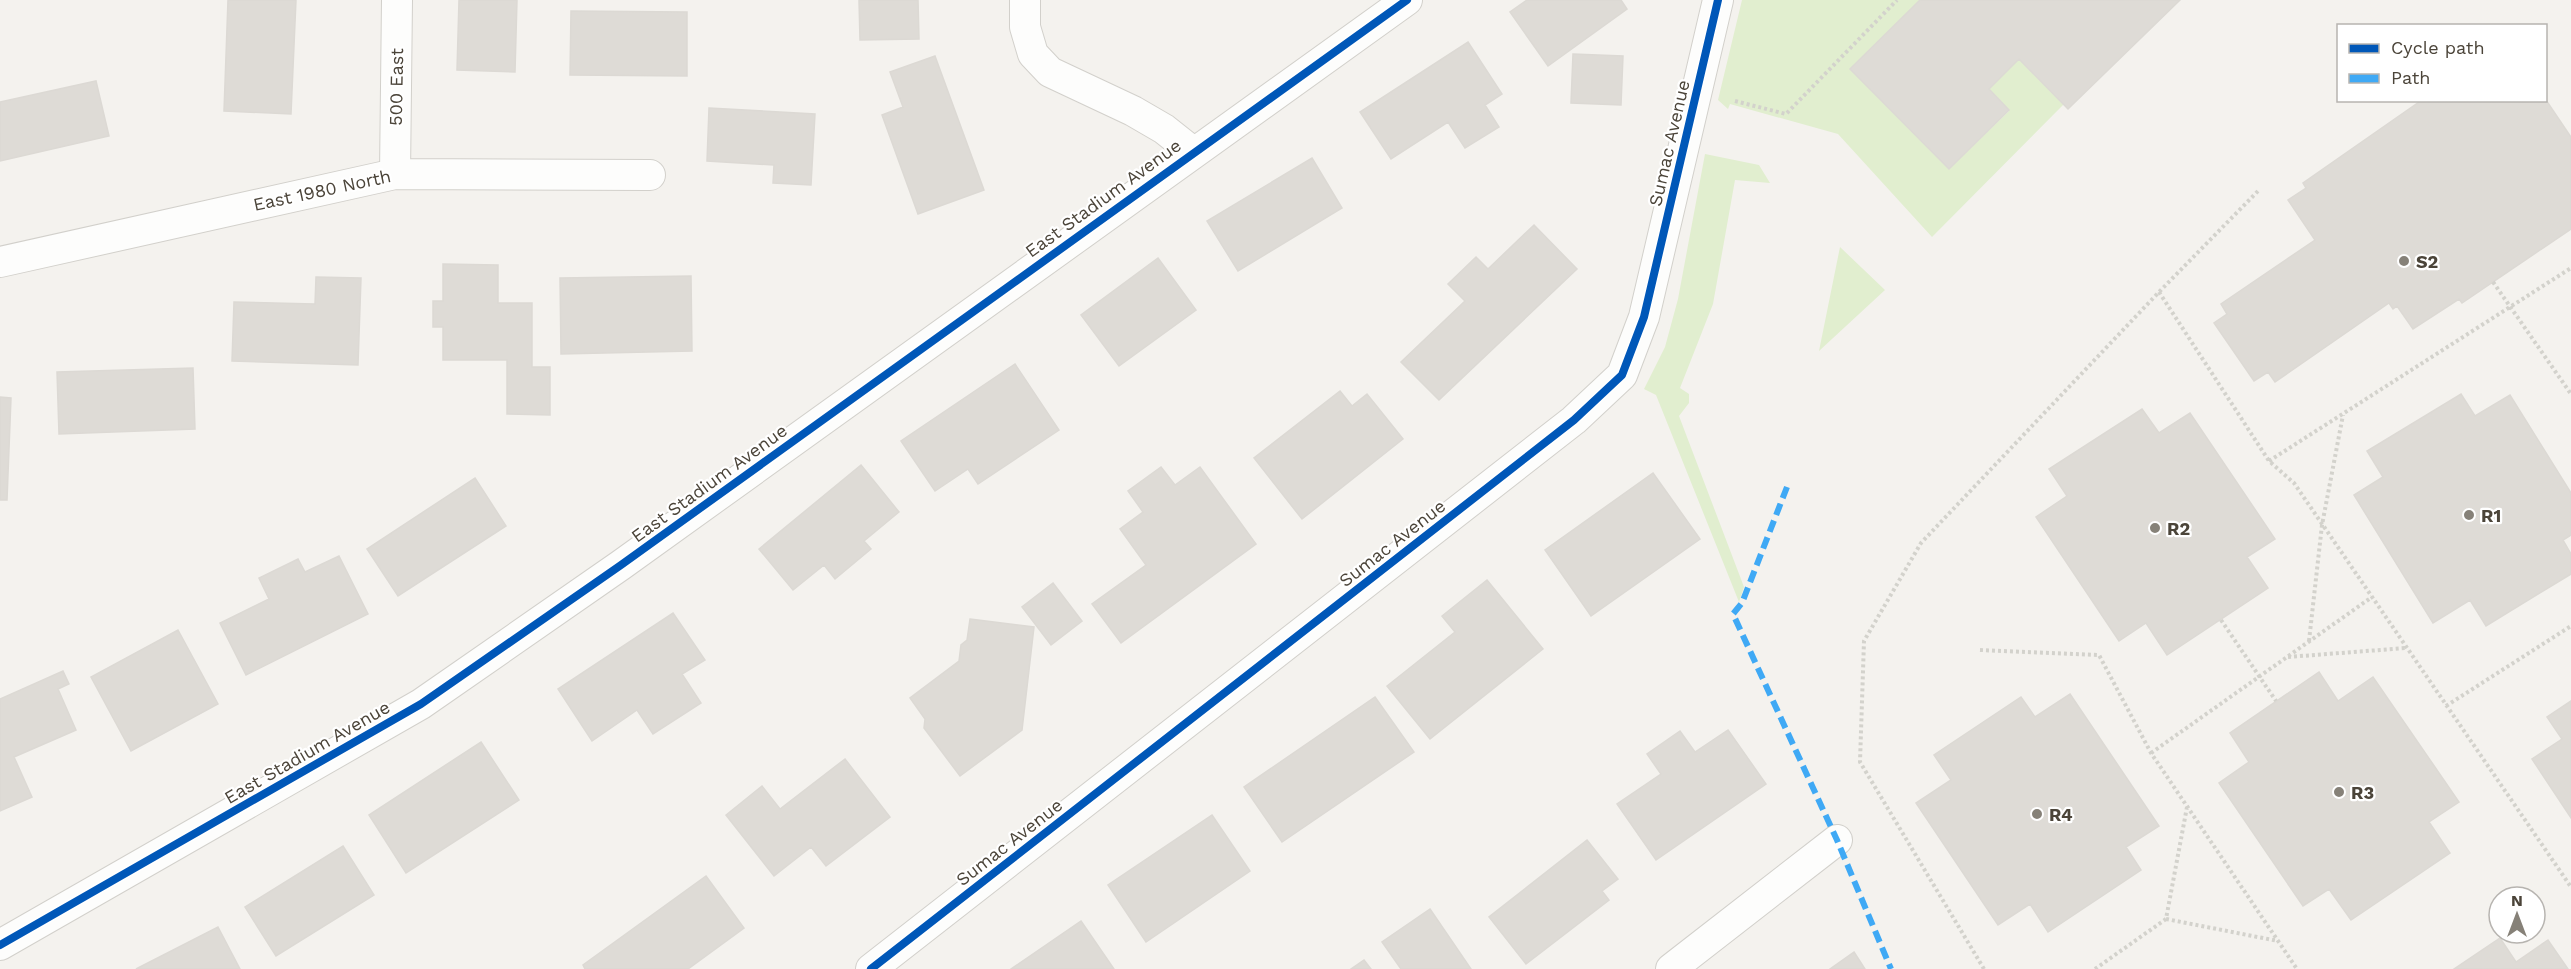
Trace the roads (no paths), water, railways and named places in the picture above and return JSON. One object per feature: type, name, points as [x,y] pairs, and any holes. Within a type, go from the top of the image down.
[{"type":"street","name":"500 East","points":[[395,174],[397,0]]},
{"type":"street","points":[[1025,0],[1025,27],[1033,54],[1050,72],[1133,111],[1164,129],[1193,152]]},
{"type":"street","name":"East Stadium Avenue","points":[[0,945],[421,704],[621,565],[1407,0]]},
{"type":"street","name":"Sumac Avenue","points":[[871,969],[1574,420],[1622,375],[1644,317],[1718,0]]},
{"type":"street","name":"East 1980 North","points":[[0,262],[395,174],[650,175]]},
{"type":"street","points":[[1671,969],[1837,840]]},
{"type":"place","name":"S2","points":[[2404,261]]},
{"type":"place","name":"R1","points":[[2469,515]]},
{"type":"place","name":"R2","points":[[2155,528]]},
{"type":"place","name":"R3","points":[[2339,792]]},
{"type":"place","name":"R4","points":[[2037,814]]}]
